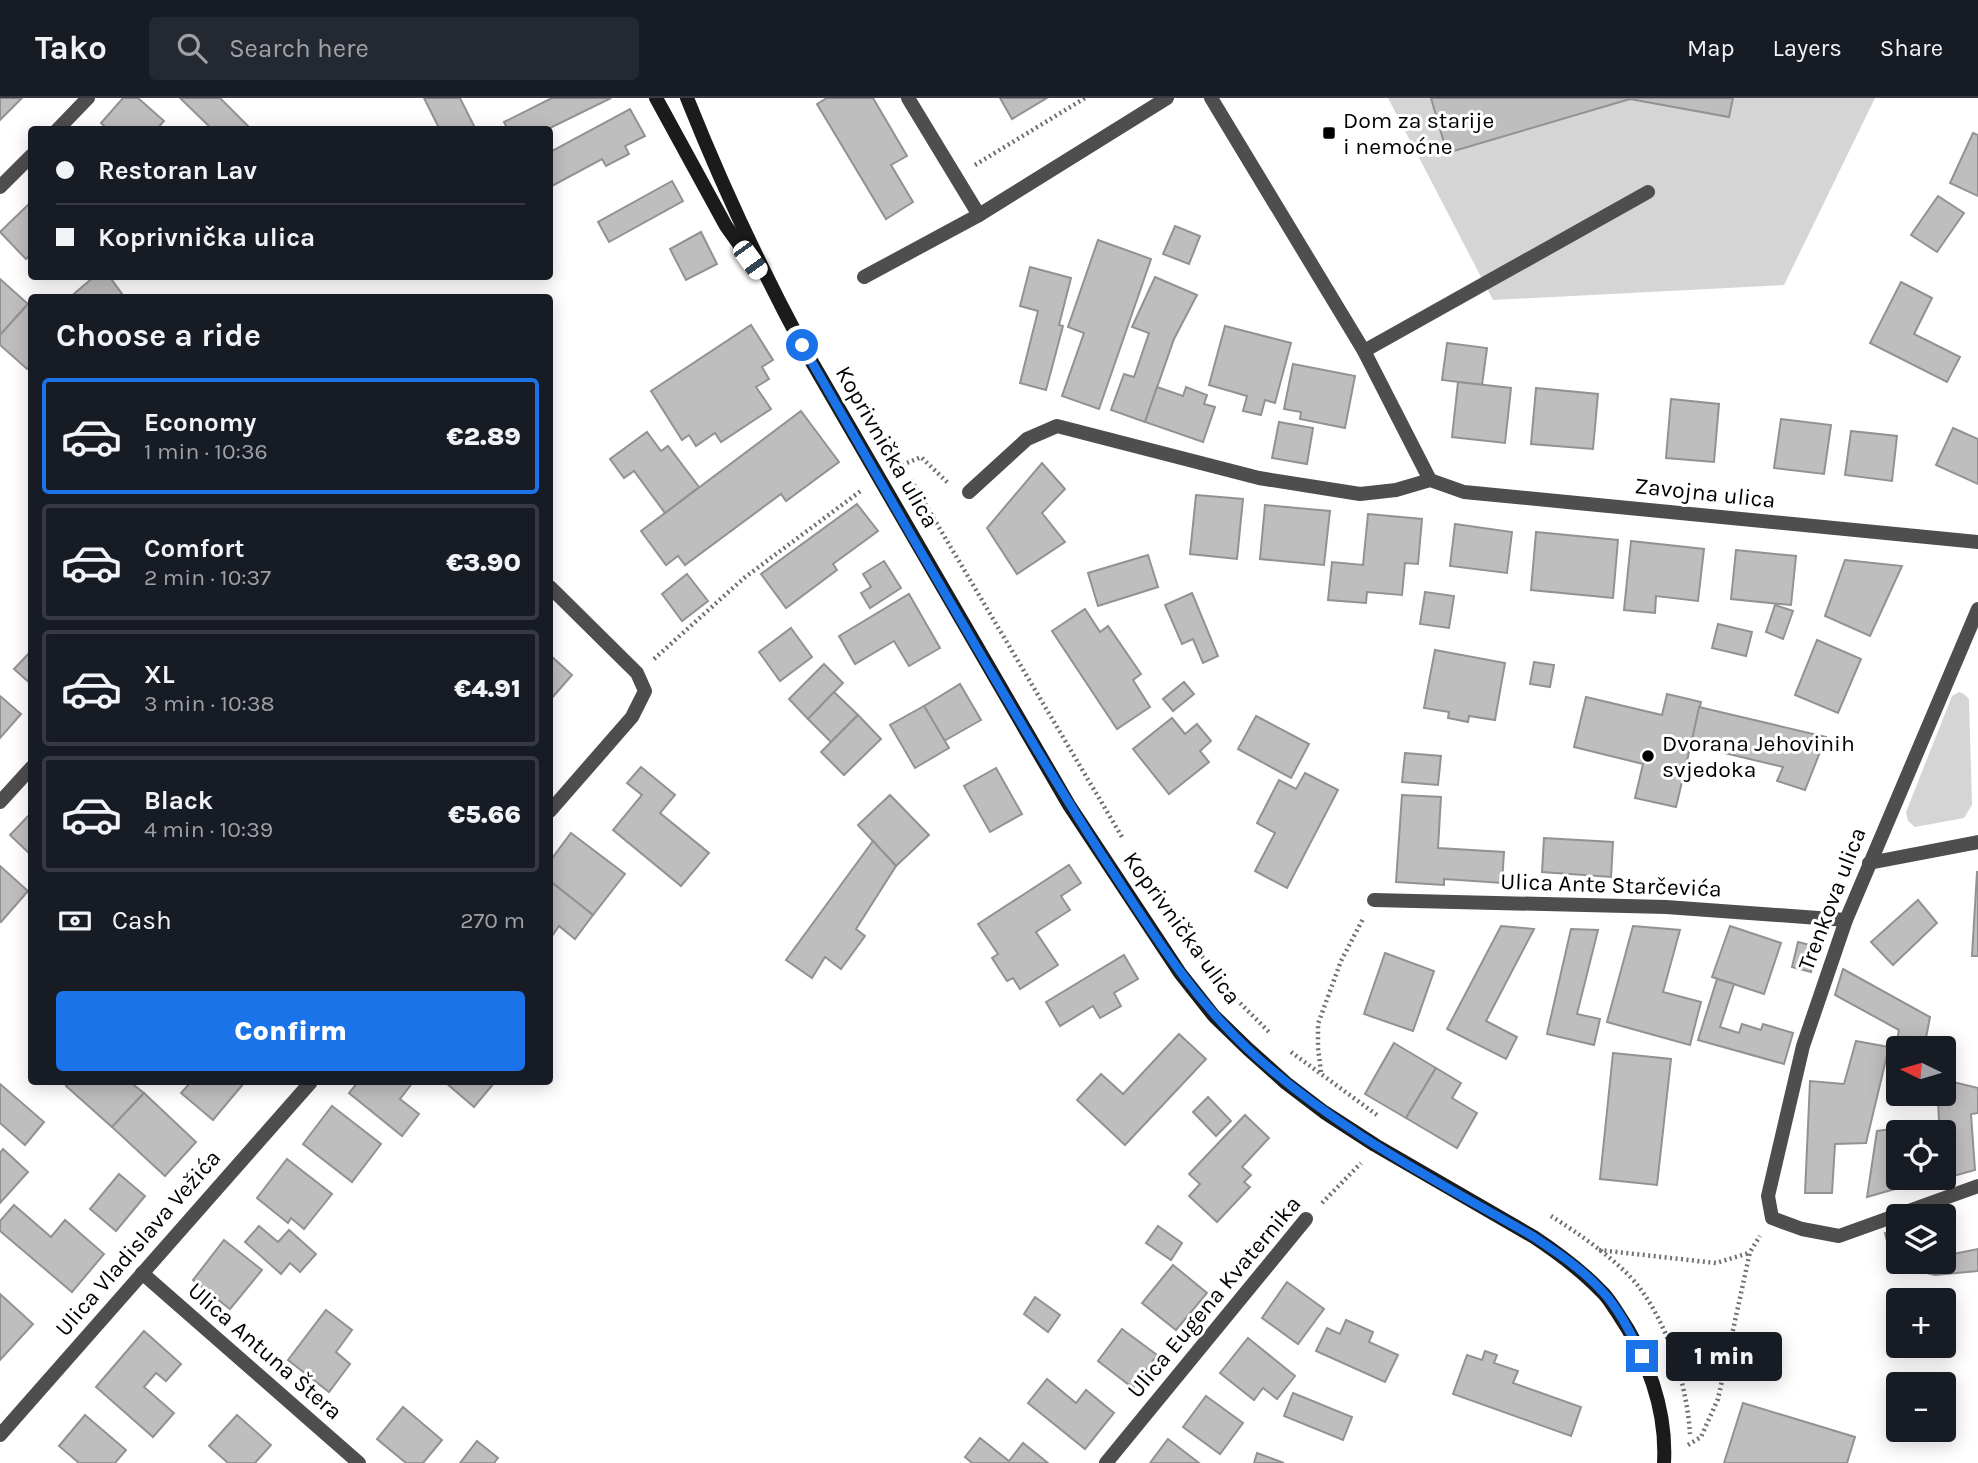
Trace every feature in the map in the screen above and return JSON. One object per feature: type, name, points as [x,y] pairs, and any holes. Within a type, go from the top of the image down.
[{"type":"main road","name":"Koprivnička ulica","points":[[656,98],[726,226],[775,294]]},
{"type":"main road","name":"Koprivnička ulica","points":[[687,98],[727,195],[775,294],[879,480],[1069,805],[1180,973],[1214,1016],[1248,1049],[1324,1112],[1375,1145],[1534,1237],[1603,1292],[1624,1322],[1656,1391],[1664,1462]]},
{"type":"street","points":[[61,126],[88,98]]},
{"type":"street","points":[[908,98],[978,215]]},
{"type":"street","points":[[864,277],[978,215],[1167,98]]},
{"type":"street","points":[[969,492],[1027,439],[1057,426],[1259,478],[1360,494],[1395,490],[1430,480],[1364,351],[1211,98]]},
{"type":"street","points":[[0,187],[28,159]]},
{"type":"street","points":[[1364,351],[1648,192]]},
{"type":"street","name":"Zavojna ulica","points":[[1430,480],[1464,492],[1978,542]]},
{"type":"street","points":[[553,590],[637,673],[645,691],[632,717],[553,808]]},
{"type":"street","name":"Trenkova ulica","points":[[1772,1218],[1768,1196],[1803,1046],[1868,863],[1978,609]]},
{"type":"street","points":[[0,802],[28,771]]},
{"type":"street","points":[[1868,863],[1978,842]]},
{"type":"street","name":"Ulica Ante Starčevića","points":[[1374,900],[1665,907],[1846,920]]},
{"type":"street","name":"Ulica Vladislava Vežića","points":[[0,1435],[308,1085]]},
{"type":"street","points":[[1772,1218],[1802,1229],[1839,1236],[1978,1186]]},
{"type":"street","name":"Ulica Eugena Kvaternika","points":[[1106,1463],[1306,1219]]},
{"type":"street","name":"Ulica Antuna Štera","points":[[142,1273],[359,1463]]},
{"type":"path","points":[[956,177],[1085,98]]},
{"type":"path","points":[[896,454],[902,465],[921,457],[953,488],[969,492]]},
{"type":"path","points":[[909,477],[1125,842]]},
{"type":"path","points":[[637,673],[744,579],[863,489]]},
{"type":"path","points":[[1284,1047],[1321,1074],[1318,1024],[1341,961],[1374,900]]},
{"type":"path","points":[[1175,918],[1235,998],[1274,1037]]},
{"type":"path","name":"Ulica Eugena Kvaternika","points":[[1306,1219],[1362,1163]]},
{"type":"path","points":[[1664,1462],[1701,1437],[1718,1399],[1750,1252],[1772,1218]]},
{"type":"path","points":[[1556,1252],[1609,1250],[1716,1263],[1750,1252]]},
{"type":"shaded area","points":[[1388,98],[1875,98],[1784,285],[1493,300]]},
{"type":"shaded area","points":[[1959,692],[1969,699],[1972,805],[1964,818],[1915,827],[1908,821],[1906,812],[1952,696]]},
{"type":"building","points":[[0,98],[22,98],[0,120]]},
{"type":"building","points":[[123,98],[138,98],[164,121],[160,126],[104,126],[101,123]]},
{"type":"building","points":[[180,98],[220,98],[248,126],[209,126]]},
{"type":"building","points":[[424,98],[460,98],[474,126],[438,126]]},
{"type":"building","points":[[552,98],[611,98],[553,127],[506,126],[504,122]]},
{"type":"building","points":[[827,98],[873,98],[907,156],[891,165],[913,202],[886,219],[817,104]]},
{"type":"building","points":[[1000,98],[1047,98],[1012,119]]},
{"type":"building","points":[[1431,98],[1733,98],[1729,117],[1630,99],[1447,153]]},
{"type":"building","points":[[630,109],[645,136],[625,146],[629,154],[606,166],[602,159],[553,185],[553,150]]},
{"type":"building","points":[[1973,133],[1978,135],[1978,196],[1950,183]]},
{"type":"building","points":[[672,181],[683,201],[609,242],[598,222]]},
{"type":"building","points":[[1938,196],[1964,213],[1937,252],[1911,235]]},
{"type":"building","points":[[28,205],[26,259],[0,232]]},
{"type":"building","points":[[1175,226],[1200,236],[1189,264],[1163,254]]},
{"type":"building","points":[[701,232],[717,264],[686,280],[670,249]]},
{"type":"building","points":[[1098,240],[1151,259],[1099,409],[1062,396],[1084,333],[1068,327]]},
{"type":"building","points":[[1030,267],[1071,278],[1059,325],[1063,326],[1046,390],[1020,383],[1038,311],[1020,306]]},
{"type":"building","points":[[1155,277],[1197,295],[1174,339],[1145,422],[1111,410],[1124,374],[1134,377],[1149,333],[1132,327]]},
{"type":"building","points":[[0,279],[28,304],[0,335]]},
{"type":"building","points":[[90,280],[112,280],[122,294],[74,294]]},
{"type":"building","points":[[1901,282],[1932,298],[1914,334],[1960,357],[1947,382],[1870,343]]},
{"type":"building","points":[[28,304],[27,369],[0,345],[0,335]]},
{"type":"building","points":[[751,325],[773,360],[762,367],[769,379],[756,387],[771,409],[721,442],[715,433],[696,446],[689,435],[682,440],[651,391]]},
{"type":"building","points":[[1225,326],[1291,343],[1275,403],[1265,400],[1261,415],[1243,411],[1247,396],[1209,385]]},
{"type":"building","points":[[1447,343],[1487,348],[1482,385],[1442,380]]},
{"type":"building","points":[[1293,364],[1355,376],[1345,428],[1300,419],[1301,412],[1284,409]]},
{"type":"building","points":[[1458,382],[1511,388],[1505,443],[1452,437]]},
{"type":"building","points":[[1157,387],[1183,396],[1186,387],[1207,395],[1204,404],[1215,407],[1203,442],[1145,422]]},
{"type":"building","points":[[1536,388],[1598,394],[1593,449],[1531,444]]},
{"type":"building","points":[[1671,399],[1719,404],[1714,462],[1666,458]]},
{"type":"building","points":[[801,411],[839,462],[786,501],[781,494],[685,565],[678,556],[666,565],[641,531]]},
{"type":"building","points":[[1781,419],[1831,425],[1824,474],[1774,468]]},
{"type":"building","points":[[1279,422],[1313,428],[1307,464],[1272,458]]},
{"type":"building","points":[[1953,428],[1978,439],[1978,484],[1936,465]]},
{"type":"building","points":[[1851,431],[1897,436],[1892,481],[1845,475]]},
{"type":"building","points":[[647,432],[661,451],[668,446],[699,487],[665,513],[634,471],[624,478],[610,459]]},
{"type":"building","points":[[1042,463],[1065,489],[1042,513],[1065,542],[1017,574],[987,528]]},
{"type":"building","points":[[1196,495],[1243,499],[1237,559],[1190,554]]},
{"type":"building","points":[[857,504],[878,531],[833,564],[837,570],[786,608],[761,574]]},
{"type":"building","points":[[1265,505],[1330,511],[1324,565],[1260,559]]},
{"type":"building","points":[[1368,514],[1422,519],[1418,564],[1405,563],[1402,595],[1367,592],[1366,603],[1328,600],[1332,562],[1363,565]]},
{"type":"building","points":[[1455,524],[1512,532],[1507,573],[1450,566]]},
{"type":"building","points":[[1536,532],[1618,540],[1613,598],[1531,590]]},
{"type":"building","points":[[1631,541],[1704,549],[1698,601],[1656,596],[1655,613],[1624,610]]},
{"type":"building","points":[[1736,550],[1796,556],[1791,605],[1731,599]]},
{"type":"building","points":[[1148,555],[1158,587],[1098,606],[1088,573]]},
{"type":"building","points":[[1845,560],[1902,566],[1870,636],[1825,616]]},
{"type":"building","points":[[884,561],[901,588],[870,608],[861,593],[871,587],[863,574]]},
{"type":"building","points":[[687,574],[708,601],[682,621],[662,594]]},
{"type":"building","points":[[1425,592],[1454,596],[1449,628],[1420,624]]},
{"type":"building","points":[[1192,593],[1218,656],[1203,663],[1193,639],[1182,644],[1165,605]]},
{"type":"building","points":[[909,594],[940,648],[909,666],[894,641],[855,664],[839,636]]},
{"type":"building","points":[[1775,605],[1793,611],[1783,639],[1766,632]]},
{"type":"building","points":[[1085,609],[1100,632],[1108,626],[1141,674],[1133,680],[1150,707],[1117,729],[1052,631]]},
{"type":"building","points":[[1718,624],[1752,632],[1746,656],[1712,648]]},
{"type":"building","points":[[791,628],[812,657],[780,681],[759,652]]},
{"type":"building","points":[[1817,640],[1861,659],[1838,713],[1795,695]]},
{"type":"building","points":[[1435,650],[1505,663],[1495,720],[1469,716],[1468,722],[1448,718],[1449,712],[1424,708]]},
{"type":"building","points":[[28,654],[28,681],[14,669]]},
{"type":"building","points":[[553,658],[572,675],[553,697]]},
{"type":"building","points":[[1534,662],[1554,665],[1550,687],[1530,684]]},
{"type":"building","points":[[824,664],[843,683],[808,719],[789,699]]},
{"type":"building","points":[[1184,682],[1194,694],[1173,711],[1163,699]]},
{"type":"building","points":[[960,684],[981,720],[944,741],[924,706]]},
{"type":"building","points":[[834,692],[858,715],[831,742],[808,719]]},
{"type":"building","name":"Dvorana Jehovinih svjedoka","points":[[1667,694],[1701,702],[1676,807],[1635,798],[1643,764],[1574,747],[1586,697],[1662,715]]},
{"type":"building","points":[[0,696],[21,714],[0,738]]},
{"type":"building","points":[[924,706],[949,748],[915,768],[890,725]]},
{"type":"building","points":[[1699,707],[1826,737],[1805,790],[1777,781],[1783,767],[1691,745]]},
{"type":"building","points":[[858,715],[881,739],[844,775],[821,752]]},
{"type":"building","points":[[1256,716],[1309,744],[1291,778],[1238,749]]},
{"type":"building","points":[[1172,718],[1185,734],[1197,724],[1211,741],[1200,751],[1209,762],[1169,794],[1133,749]]},
{"type":"building","points":[[1405,753],[1441,756],[1438,785],[1402,782]]},
{"type":"building","points":[[641,767],[675,795],[660,813],[709,853],[681,886],[613,830],[642,795],[627,783]]},
{"type":"building","points":[[996,768],[1022,814],[990,832],[964,786]]},
{"type":"building","points":[[1305,773],[1338,790],[1287,888],[1255,871],[1275,833],[1257,823],[1279,780],[1296,789]]},
{"type":"building","points":[[890,795],[929,835],[896,866],[858,825]]},
{"type":"building","points":[[1402,795],[1441,797],[1438,848],[1504,852],[1502,883],[1444,879],[1444,885],[1396,882]]},
{"type":"building","points":[[28,816],[28,852],[10,835]]},
{"type":"building","points":[[571,833],[625,874],[593,915],[553,883],[553,857]]},
{"type":"building","points":[[1544,838],[1613,842],[1611,877],[1542,872]]},
{"type":"building","points":[[873,841],[896,866],[856,929],[865,936],[841,969],[825,957],[812,978],[786,960]]},
{"type":"building","points":[[1069,865],[1081,883],[1061,896],[1070,910],[1036,932],[1058,965],[1020,989],[1013,978],[1007,981],[992,958],[998,954],[978,924]]},
{"type":"building","points":[[0,866],[28,891],[1,922],[0,921]]},
{"type":"building","points":[[1977,872],[1978,956],[1972,956]]},
{"type":"building","points":[[553,883],[593,915],[575,939],[559,926],[553,935]]},
{"type":"building","points":[[1918,900],[1937,923],[1893,965],[1871,942]]},
{"type":"building","points":[[1501,926],[1534,929],[1486,1021],[1517,1037],[1506,1059],[1447,1029]]},
{"type":"building","points":[[1633,926],[1680,930],[1663,992],[1701,1002],[1690,1045],[1607,1022]]},
{"type":"building","points":[[1730,926],[1781,943],[1764,994],[1712,977]]},
{"type":"building","points":[[1571,929],[1598,930],[1577,1014],[1600,1019],[1594,1045],[1547,1034]]},
{"type":"building","points":[[1798,942],[1818,947],[1811,972],[1792,967]]},
{"type":"building","points":[[1385,953],[1434,971],[1413,1031],[1364,1014]]},
{"type":"building","points":[[1124,955],[1138,979],[1114,993],[1121,1006],[1100,1018],[1093,1006],[1060,1026],[1046,1002]]},
{"type":"building","points":[[1843,969],[1930,1017],[1926,1036],[1898,1036],[1899,1030],[1835,995]]},
{"type":"building","points":[[1717,979],[1734,984],[1720,1027],[1739,1033],[1742,1024],[1761,1030],[1763,1024],[1793,1033],[1784,1064],[1698,1040]]},
{"type":"building","points":[[1179,1034],[1206,1059],[1125,1145],[1077,1100],[1101,1074],[1123,1094]]},
{"type":"building","points":[[1856,1041],[1886,1046],[1886,1060],[1866,1143],[1835,1144],[1832,1193],[1805,1193],[1810,1081],[1844,1084]]},
{"type":"building","points":[[1394,1043],[1436,1068],[1406,1118],[1365,1094]]},
{"type":"building","points":[[1613,1053],[1671,1059],[1657,1185],[1600,1179]]},
{"type":"building","points":[[1436,1068],[1461,1083],[1452,1098],[1477,1113],[1457,1148],[1406,1118]]},
{"type":"building","points":[[1956,1083],[1978,1088],[1978,1113],[1971,1114],[1975,1170],[1956,1175],[1956,1120],[1939,1120],[1938,1106],[1956,1106]]},
{"type":"building","points":[[0,1084],[44,1122],[25,1145],[0,1123]]},
{"type":"building","points":[[134,1085],[144,1093],[112,1127],[66,1086]]},
{"type":"building","points":[[188,1085],[242,1085],[213,1120],[181,1093]]},
{"type":"building","points":[[356,1085],[411,1085],[400,1099],[419,1114],[402,1136],[349,1093]]},
{"type":"building","points":[[448,1085],[492,1085],[474,1107]]},
{"type":"building","points":[[144,1093],[196,1142],[165,1176],[112,1127]]},
{"type":"building","points":[[1208,1097],[1231,1121],[1216,1136],[1193,1112]]},
{"type":"building","points":[[332,1106],[381,1144],[352,1182],[303,1144]]},
{"type":"building","points":[[1245,1115],[1269,1138],[1242,1167],[1251,1175],[1244,1182],[1250,1187],[1217,1222],[1189,1196],[1200,1184],[1189,1174]]},
{"type":"building","points":[[1886,1130],[1886,1190],[1892,1190],[1867,1197],[1877,1131]]},
{"type":"building","points":[[3,1149],[28,1172],[0,1203],[0,1153]]},
{"type":"building","points":[[287,1159],[332,1194],[304,1229],[291,1218],[288,1223],[257,1198]]},
{"type":"building","points":[[119,1174],[145,1196],[116,1231],[90,1209]]},
{"type":"building","points":[[14,1205],[51,1237],[65,1220],[104,1254],[72,1292],[0,1231],[0,1221]]},
{"type":"building","points":[[259,1226],[278,1242],[289,1230],[316,1254],[300,1272],[290,1263],[281,1274],[245,1242]]},
{"type":"building","points":[[1158,1226],[1182,1243],[1171,1260],[1146,1243]]},
{"type":"building","points":[[224,1240],[262,1270],[230,1309],[193,1280]]},
{"type":"building","points":[[1978,1249],[1978,1271],[1956,1273],[1956,1253]]},
{"type":"building","points":[[1173,1265],[1207,1293],[1176,1330],[1142,1303]]},
{"type":"building","points":[[1287,1282],[1324,1309],[1298,1344],[1262,1318]]},
{"type":"building","points":[[0,1294],[33,1324],[0,1360]]},
{"type":"building","points":[[1035,1297],[1060,1315],[1048,1332],[1024,1314]]},
{"type":"building","points":[[326,1310],[352,1330],[336,1352],[350,1364],[329,1392],[288,1360]]},
{"type":"building","points":[[1346,1320],[1373,1332],[1369,1342],[1398,1355],[1385,1382],[1316,1351],[1327,1328],[1340,1334]]},
{"type":"building","points":[[1122,1329],[1157,1355],[1133,1388],[1098,1361]]},
{"type":"building","points":[[144,1331],[181,1364],[166,1381],[156,1373],[144,1387],[174,1413],[153,1437],[96,1387]]},
{"type":"building","points":[[1248,1338],[1295,1376],[1277,1399],[1263,1388],[1254,1400],[1220,1373]]},
{"type":"building","points":[[1485,1351],[1497,1355],[1494,1363],[1518,1371],[1513,1383],[1581,1407],[1571,1436],[1453,1394],[1467,1355],[1482,1360]]},
{"type":"building","points":[[1047,1379],[1076,1403],[1086,1390],[1114,1413],[1085,1449],[1028,1403]]},
{"type":"building","points":[[1293,1393],[1352,1417],[1343,1440],[1284,1416]]},
{"type":"building","points":[[1206,1396],[1243,1423],[1220,1454],[1183,1427]]},
{"type":"building","points":[[1743,1403],[1855,1437],[1847,1463],[1724,1463]]},
{"type":"building","points":[[403,1407],[442,1440],[423,1463],[406,1463],[377,1439]]},
{"type":"building","points":[[85,1415],[126,1450],[115,1463],[79,1463],[59,1446]]},
{"type":"building","points":[[237,1415],[271,1445],[255,1463],[228,1463],[209,1446]]},
{"type":"building","points":[[980,1438],[1009,1461],[1023,1443],[1048,1463],[972,1463],[965,1457]]},
{"type":"building","points":[[1168,1439],[1199,1463],[1150,1463]]},
{"type":"building","points":[[477,1441],[498,1458],[494,1463],[460,1463]]},
{"type":"building","points":[[1257,1453],[1284,1463],[1254,1463]]},
{"type":"place","name":"Dom za starije i nemoćne","points":[[1329,133]]},
{"type":"place","name":"Dvorana Jehovinih svjedoka","points":[[1648,756]]},
{"type":"route","points":[[802,345],[1069,805],[1180,973],[1214,1016],[1286,1083],[1324,1112],[1556,1252],[1603,1292],[1624,1322],[1642,1356]]}]
